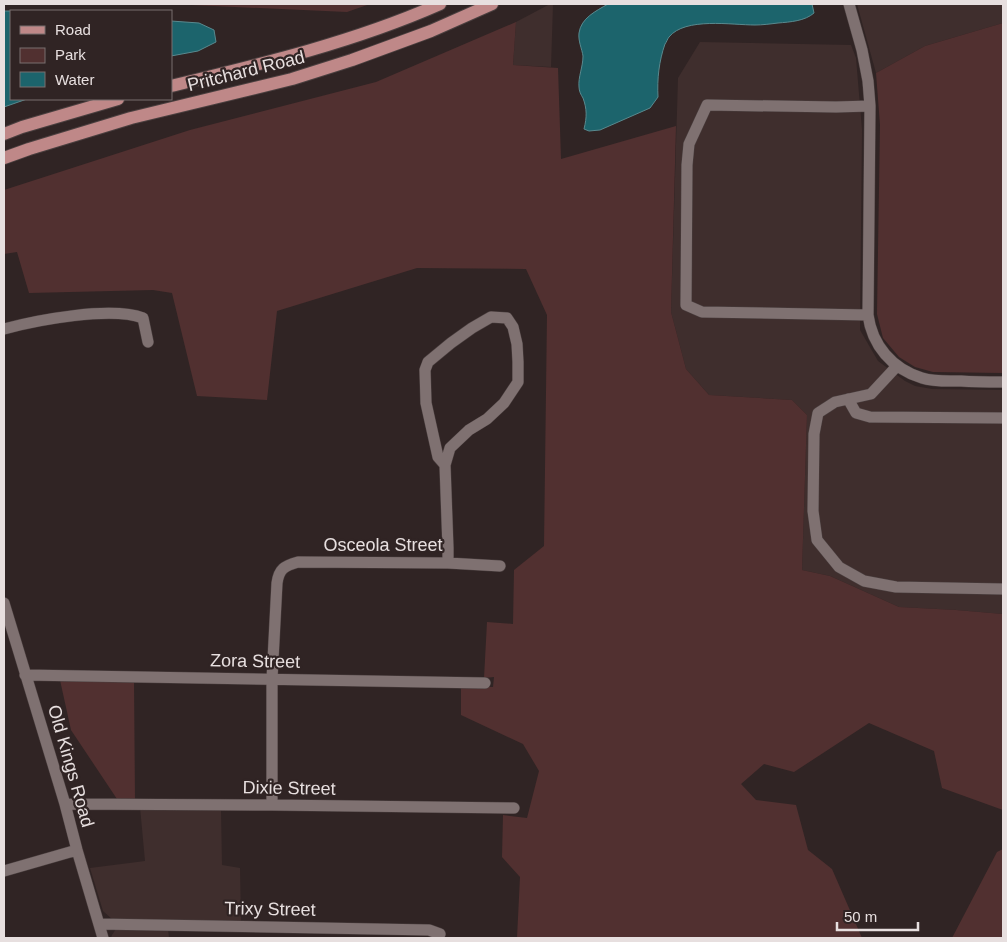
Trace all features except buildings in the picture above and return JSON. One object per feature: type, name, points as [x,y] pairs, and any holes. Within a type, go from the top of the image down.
[{"type":"main road","name":"Pritchard Road","points":[[172,86],[348,40],[440,4]]},
{"type":"main road","name":"Pritchard Road","points":[[4,158],[131,118],[275,83],[352,60],[431,31],[492,4]]},
{"type":"main road","points":[[4,134],[115,100]]},
{"type":"street","points":[[848,4],[862,50],[868,81],[870,106],[868,315],[876,341],[884,354],[897,366],[908,373],[924,379],[1003,382]]},
{"type":"street","points":[[868,315],[702,312],[686,305],[687,174],[689,144],[707,105],[870,106]]},
{"type":"street","points":[[4,329],[80,315],[133,315],[143,318],[148,342]]},
{"type":"street","points":[[445,465],[438,457],[426,402],[425,370],[428,362],[451,342],[491,317],[507,318],[517,344],[518,382],[504,404],[487,419],[469,430],[450,448],[445,465],[448,563]]},
{"type":"street","points":[[897,366],[871,394],[835,402],[818,413],[814,434],[813,511],[817,540],[839,567],[864,581],[896,587],[1003,589]]},
{"type":"street","points":[[848,399],[856,413],[870,417],[1003,418]]},
{"type":"street","name":"Osceola Street","points":[[272,679],[277,583],[280,571],[288,565],[298,562],[448,563],[500,566]]},
{"type":"street","name":"Old Kings Road","points":[[4,603],[65,804],[103,938]]},
{"type":"street","name":"Zora Street","points":[[25,675],[485,683]]},
{"type":"street","points":[[272,679],[272,805]]},
{"type":"street","name":"Dixie Street","points":[[65,804],[514,808]]},
{"type":"street","points":[[4,871],[77,850]]},
{"type":"street","name":"Trixy Street","points":[[99,924],[429,930],[440,934]]},
{"type":"shaded area","points":[[553,4],[551,67],[513,65],[516,22]]},
{"type":"shaded area","points":[[857,4],[1003,4],[1003,23],[925,46],[876,73]]},
{"type":"shaded area","points":[[700,42],[851,45],[856,58],[862,130],[860,330],[878,361],[915,386],[932,389],[1003,390],[1003,614],[899,607],[830,576],[802,570],[807,415],[792,400],[709,395],[686,369],[671,312],[678,78]]},
{"type":"shaded area","points":[[140,807],[221,809],[222,865],[240,868],[241,921],[112,919],[103,911],[90,868],[145,861]]},
{"type":"shaded area","points":[[116,929],[168,929],[169,938],[111,938]]},
{"type":"green space","points":[[170,4],[370,4],[347,12]]},
{"type":"green space","points":[[516,22],[513,65],[558,68],[561,159],[676,126],[671,312],[686,369],[709,395],[792,400],[807,415],[802,570],[830,576],[899,607],[1003,614],[1003,810],[942,788],[934,751],[869,723],[794,772],[764,764],[741,784],[756,800],[796,805],[808,850],[832,869],[862,938],[517,938],[520,877],[502,857],[503,815],[527,818],[539,771],[523,744],[461,715],[461,686],[493,687],[494,677],[484,678],[487,622],[513,624],[514,570],[544,546],[547,315],[526,269],[417,268],[277,311],[267,400],[197,396],[172,293],[153,290],[29,293],[17,252],[4,254],[4,190],[190,130],[376,82]]},
{"type":"green space","points":[[1003,23],[1003,373],[933,372],[915,367],[899,357],[883,338],[877,314],[880,125],[876,73],[925,46]]},
{"type":"green space","points":[[60,680],[134,681],[135,800],[117,799],[71,730]]},
{"type":"green space","points":[[1003,849],[1003,938],[952,938],[997,852]]},
{"type":"water","points":[[608,4],[812,4],[814,13],[802,19],[787,22],[758,25],[697,24],[676,31],[665,44],[659,70],[658,97],[650,108],[600,130],[589,131],[584,129],[586,109],[579,88],[583,56],[579,33],[586,19]]},
{"type":"water","points":[[4,11],[10,11],[10,100],[24,100],[4,107]]},
{"type":"water","points":[[172,21],[199,23],[214,30],[216,42],[198,51],[172,56]]}]
